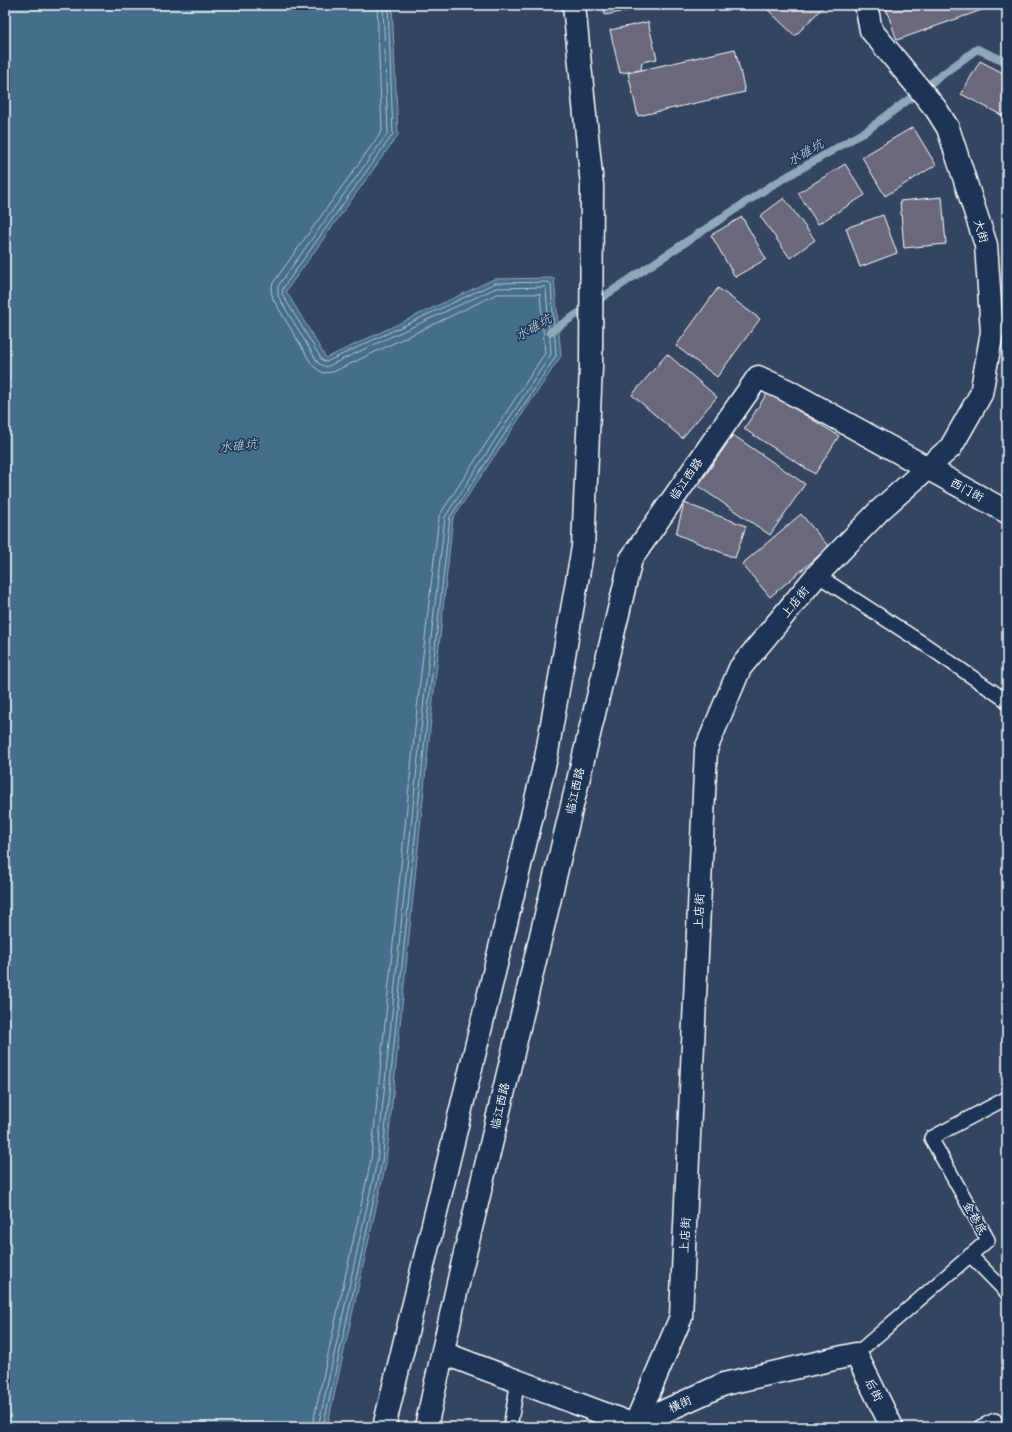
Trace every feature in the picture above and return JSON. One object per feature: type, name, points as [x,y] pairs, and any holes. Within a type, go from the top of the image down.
[{"type":"street","points":[[384,1427],[546,758],[583,547],[591,367],[592,185],[574,5]]},
{"type":"street","name":"大街","points":[[866,5],[871,30],[936,109],[948,128],[986,245],[992,332],[981,394],[951,447],[926,469]]},
{"type":"street","name":"临江西路","points":[[426,1427],[631,559],[758,377],[786,390],[926,469]]},
{"type":"street","name":"西门街","points":[[926,469],[1007,512]]},
{"type":"street","name":"上店街","points":[[634,1426],[681,1317],[706,749],[740,668],[817,575],[879,511],[926,469]]},
{"type":"street","points":[[443,1353],[634,1426]]},
{"type":"street","name":"横街","points":[[634,1426],[724,1384],[856,1354]]},
{"type":"street","name":"后街","points":[[856,1354],[892,1427]]},
{"type":"lane","points":[[817,575],[927,646],[1007,701]]},
{"type":"lane","name":"金巷底","points":[[856,1354],[988,1240],[932,1138],[1007,1098]]},
{"type":"lane","points":[[970,1256],[1007,1293]]},
{"type":"lane","points":[[510,1427],[518,1381]]},
{"type":"lane","points":[[980,1427],[995,1420]]},
{"type":"water","points":[[5,5],[392,5],[398,135],[286,291],[326,358],[494,279],[554,278],[561,356],[453,518],[386,1163],[327,1427],[5,1427]]},
{"type":"building","points":[[603,5],[651,5],[652,6],[605,15]]},
{"type":"building","points":[[763,5],[825,5],[795,36]]},
{"type":"building","points":[[897,5],[996,5],[897,40],[886,9]]},
{"type":"building","points":[[648,22],[657,59],[642,62],[641,70],[620,73],[610,30]]},
{"type":"building","points":[[735,49],[745,92],[638,116],[628,73]]},
{"type":"building","points":[[980,61],[1007,75],[1007,118],[961,94]]},
{"type":"building","points":[[913,127],[936,165],[885,196],[862,157]]},
{"type":"building","points":[[845,164],[865,195],[818,224],[798,193]]},
{"type":"building","points":[[942,197],[946,244],[904,248],[900,201]]},
{"type":"building","points":[[784,198],[815,240],[790,258],[760,216]]},
{"type":"building","points":[[883,215],[897,253],[860,267],[846,228]]},
{"type":"building","points":[[742,217],[766,259],[735,277],[711,235]]},
{"type":"building","points":[[718,288],[760,319],[717,377],[676,346]]},
{"type":"building","points":[[667,354],[717,397],[682,438],[632,395]]},
{"type":"building","points":[[768,392],[839,436],[815,474],[744,429]]},
{"type":"building","points":[[733,435],[805,484],[770,535],[698,486]]},
{"type":"building","points":[[684,503],[746,526],[735,558],[676,534]]},
{"type":"building","points":[[801,514],[829,547],[770,597],[742,564]]},
{"type":"waterway","name":"水碓坑","points":[[550,332],[769,187],[866,131],[977,49],[1007,62]]}]
